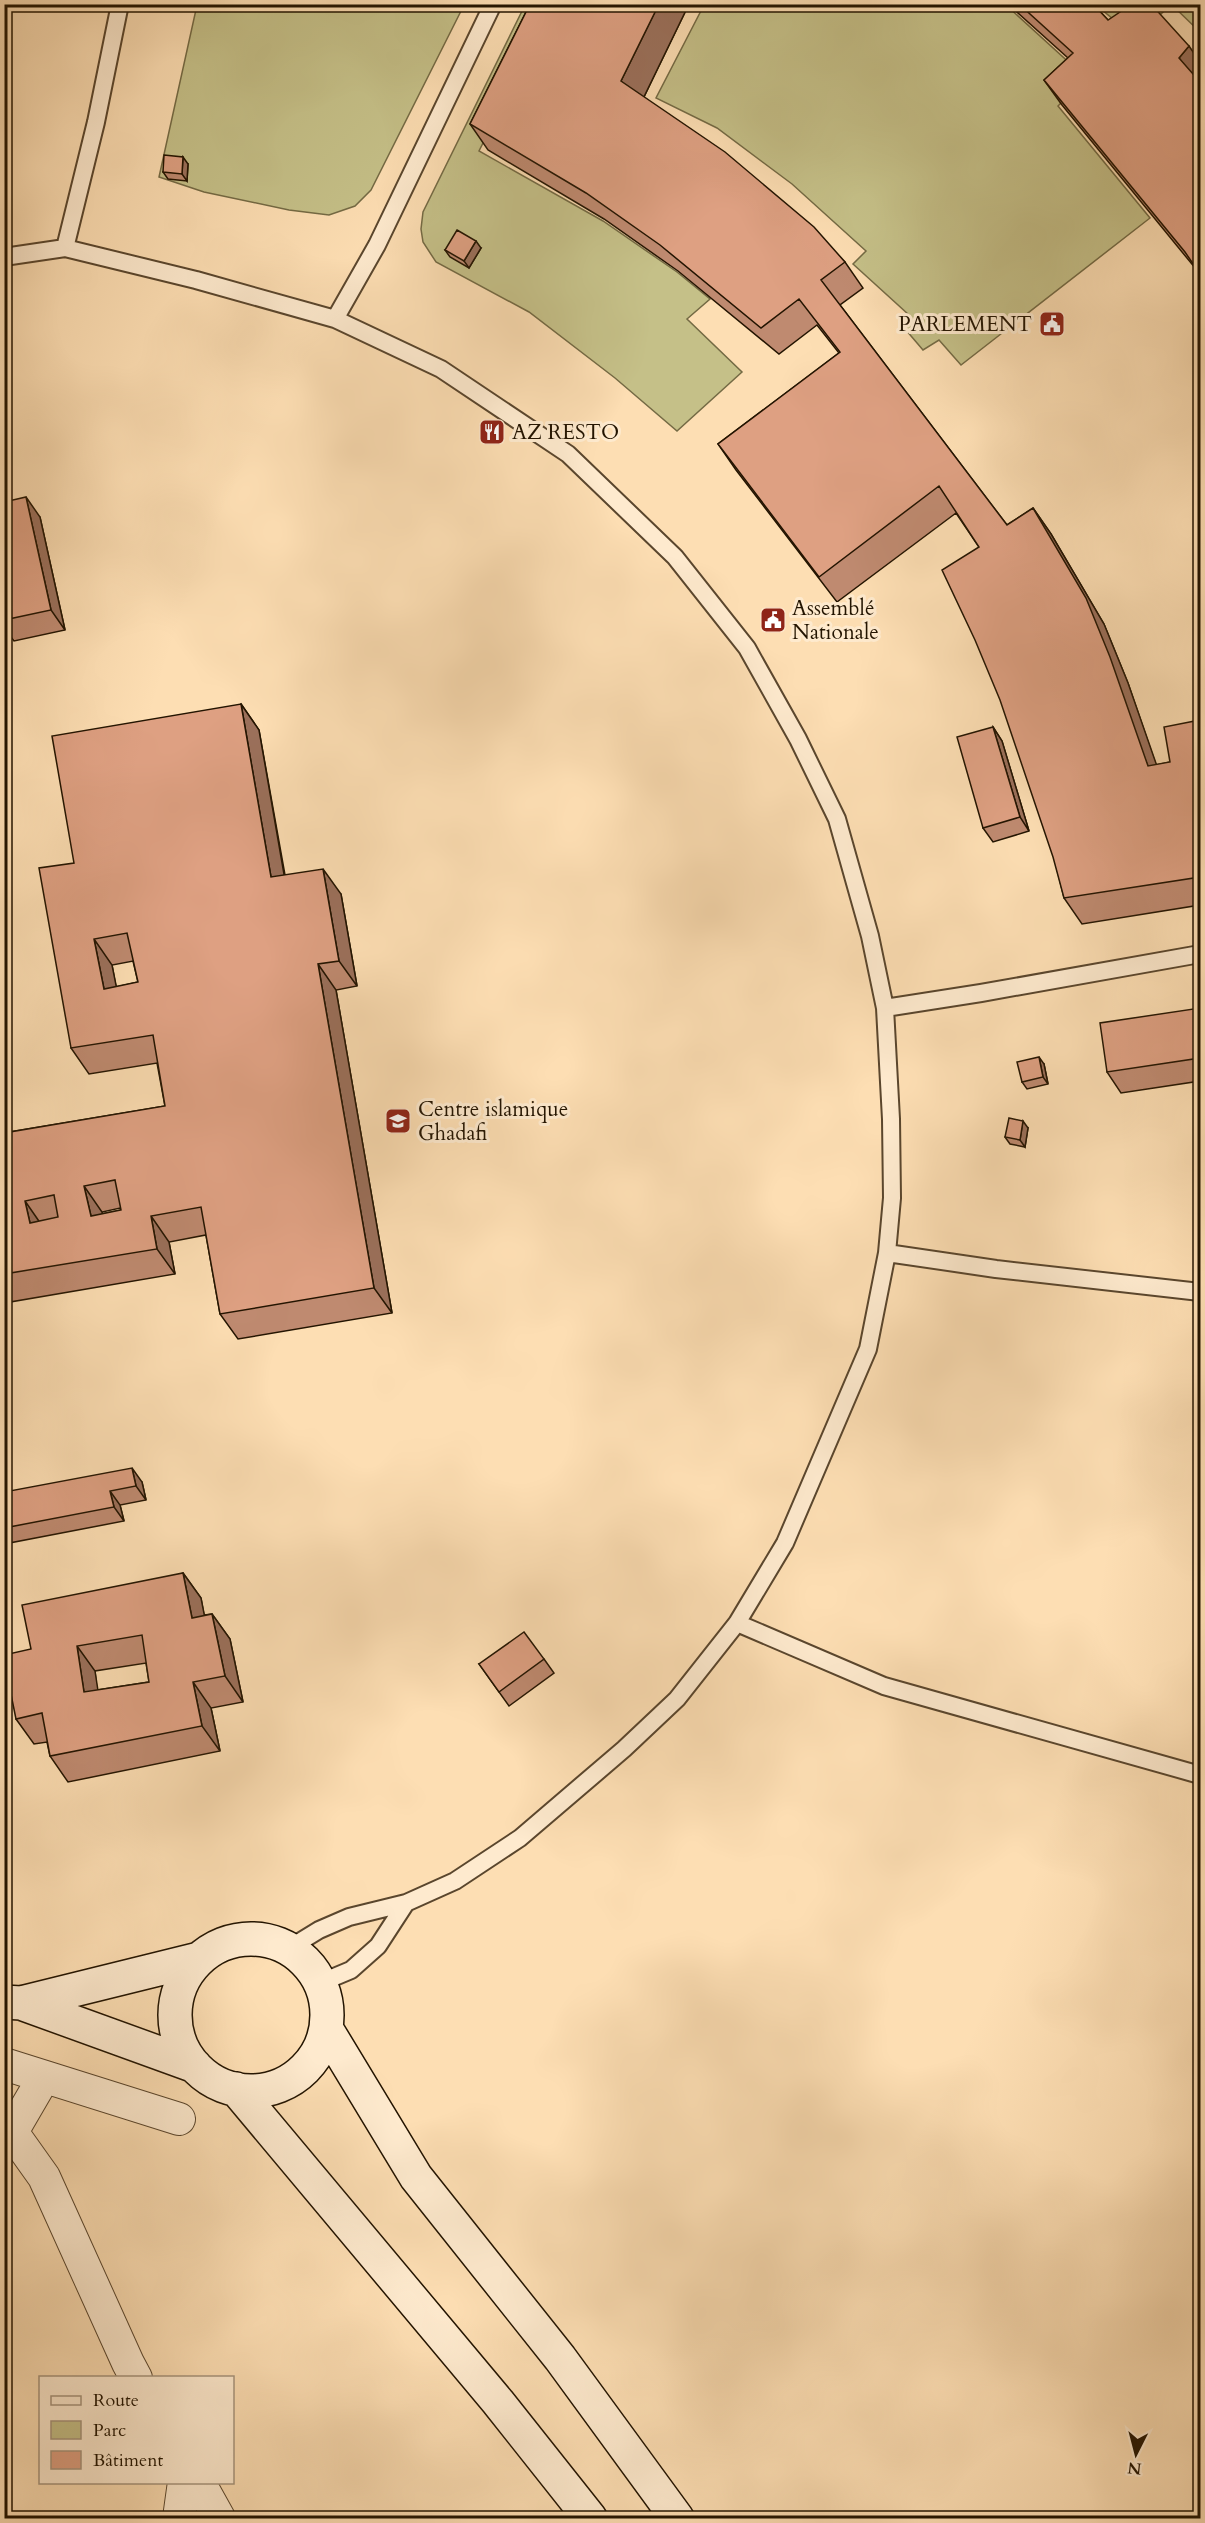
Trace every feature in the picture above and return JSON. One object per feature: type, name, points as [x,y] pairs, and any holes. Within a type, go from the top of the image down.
[{"type":"main road","points":[[242,1939],[266,1940],[288,1948],[308,1963],[320,1983],[327,2006],[327,2030],[318,2052],[303,2071],[283,2084],[260,2091],[236,2089],[206,2077],[181,2047],[175,2024],[176,2000],[184,1977],[199,1959],[219,1945],[242,1939]]},
{"type":"main road","points":[[13,2003],[199,1959]]},
{"type":"main road","points":[[13,2003],[195,2066]]},
{"type":"main road","points":[[327,2030],[416,2177],[560,2358],[677,2518]]},
{"type":"main road","points":[[236,2089],[498,2402],[590,2518]]},
{"type":"street","points":[[4,2064],[179,2118]]},
{"type":"street","points":[[44,2077],[8,2136],[44,2176],[135,2376]]},
{"type":"street","points":[[179,2518],[183,2484]]},
{"type":"street","points":[[201,2484],[219,2518]]},
{"type":"lane","points":[[65,249],[96,122],[120,4]]},
{"type":"lane","points":[[335,319],[377,245],[493,4]]},
{"type":"lane","points":[[4,256],[65,249],[196,280],[335,319],[441,369],[568,454],[675,557],[747,648],[798,739],[837,819],[870,936],[885,1008],[892,1198],[887,1253],[868,1349],[785,1543],[737,1623],[676,1699],[576,1791],[520,1838],[455,1881],[406,1903],[349,1917],[319,1930],[288,1948]]},
{"type":"lane","points":[[885,1008],[1200,954]]},
{"type":"lane","points":[[887,1253],[996,1269],[1200,1292]]},
{"type":"lane","points":[[737,1623],[884,1686],[1200,1775]]},
{"type":"lane","points":[[320,1983],[351,1970],[378,1946],[406,1903]]},
{"type":"green space","points":[[197,5],[464,5],[371,190],[355,206],[329,215],[289,210],[204,192],[159,177]]},
{"type":"green space","points":[[525,5],[553,5],[479,151],[603,221],[677,272],[710,299],[687,319],[742,372],[677,431],[615,378],[529,312],[436,262],[423,242],[421,229],[423,212]]},
{"type":"green space","points":[[704,5],[1006,5],[1086,78],[1058,106],[1150,218],[961,365],[939,340],[923,350],[900,323],[909,315],[853,264],[866,251],[792,184],[717,128],[656,98]]},
{"type":"green space","points":[[1096,5],[1171,5],[1135,37]]},
{"type":"green space","points":[[1172,5],[1200,5],[1200,32]]},
{"type":"building","points":[[530,4],[659,4],[621,81],[725,152],[814,227],[845,262],[821,280],[1007,525],[1033,508],[1086,598],[1110,657],[1148,766],[1170,762],[1164,727],[1200,720],[1200,877],[1064,898],[1053,857],[1000,700],[942,570],[979,547],[939,486],[819,577],[718,444],[840,352],[799,299],[761,328],[660,245],[586,193],[470,124]]},
{"type":"building","points":[[1019,4],[1093,4],[1108,20],[1132,4],[1151,4],[1189,46],[1179,58],[1200,82],[1200,274],[1185,252],[1044,80],[1073,53]]},
{"type":"building","points":[[164,155],[183,157],[182,174],[163,172]]},
{"type":"building","points":[[457,230],[476,241],[464,261],[445,250]]},
{"type":"building","points":[[26,497],[51,610],[4,620],[4,502]]},
{"type":"building","points":[[241,704],[271,877],[323,869],[339,961],[318,964],[374,1288],[220,1314],[201,1207],[151,1216],[157,1249],[4,1274],[4,1133],[165,1106],[153,1035],[71,1048],[39,868],[74,863],[52,736]],"holes":[[[127,933],[138,982],[104,989],[94,939]],[[115,1180],[121,1210],[91,1216],[84,1186]],[[54,1195],[58,1217],[30,1223],[25,1201]]]},
{"type":"building","points":[[993,727],[1020,817],[983,828],[957,737]]},
{"type":"building","points":[[1200,1008],[1200,1058],[1107,1072],[1100,1023]]},
{"type":"building","points":[[1039,1057],[1043,1077],[1022,1082],[1017,1062]]},
{"type":"building","points":[[1009,1118],[1023,1121],[1020,1140],[1005,1137]]},
{"type":"building","points":[[132,1468],[136,1486],[110,1491],[114,1507],[4,1528],[4,1492]]},
{"type":"building","points":[[183,1573],[192,1618],[212,1614],[225,1676],[193,1682],[202,1726],[50,1756],[42,1713],[16,1719],[4,1660],[4,1655],[31,1649],[22,1605]],"holes":[[[142,1635],[149,1682],[84,1692],[77,1646]]]},
{"type":"building","points":[[524,1632],[544,1659],[499,1692],[479,1664]]},
{"type":"place","name":"PARLEMENT","points":[[1052,324]]},
{"type":"place","name":"AZ RESTO","points":[[492,432]]},
{"type":"place","name":"Assemblé Nationale","points":[[773,620]]},
{"type":"place","name":"Centre islamique Ghadafi","points":[[398,1121]]}]
